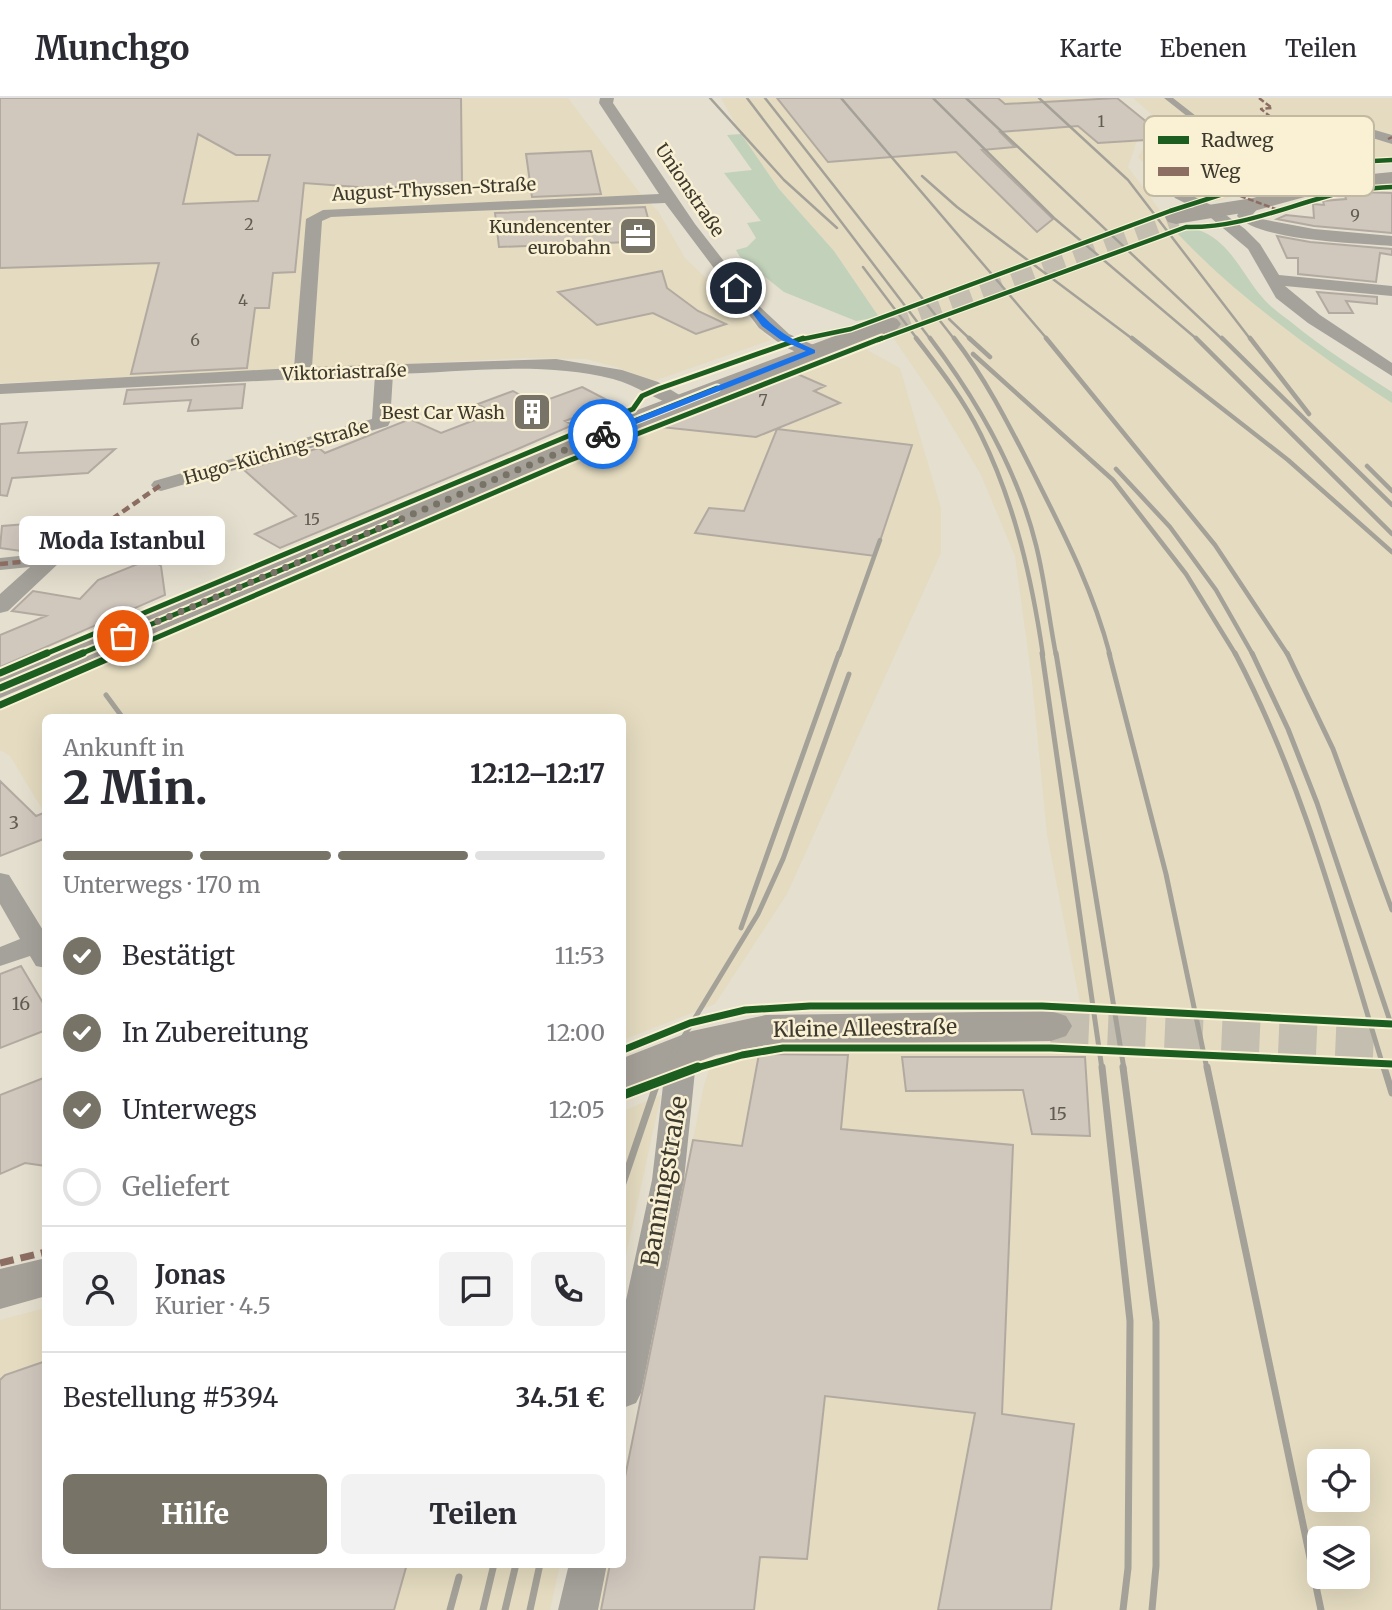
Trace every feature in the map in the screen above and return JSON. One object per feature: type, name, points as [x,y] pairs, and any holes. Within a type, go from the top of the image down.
[{"type":"main road","points":[[1374,169],[1392,167]]},
{"type":"main road","points":[[1374,180],[1392,178]]},
{"type":"main road","points":[[1210,211],[1248,196]]},
{"type":"main road","points":[[1176,217],[1284,196]]},
{"type":"main road","points":[[0,688],[682,402],[888,324]]},
{"type":"main road","name":"Kleine Alleestraße","points":[[626,1074],[682,1051],[741,1034],[792,1027],[1051,1026]]},
{"type":"main road","points":[[0,1289],[42,1277]]},
{"type":"street","name":"Unionstraße","points":[[607,98],[606,103],[670,198],[765,324],[783,338],[812,351]]},
{"type":"street","points":[[1374,134],[1392,140]]},
{"type":"street","points":[[1182,196],[1240,232],[1254,247],[1282,294],[1392,371]]},
{"type":"street","name":"August-Thyssen-Straße","points":[[303,373],[314,219],[319,215],[352,211],[670,198]]},
{"type":"street","points":[[1254,204],[1246,210],[1245,216],[1250,221],[1270,228],[1392,241]]},
{"type":"street","points":[[1275,280],[1392,291]]},
{"type":"street","name":"Viktoriastraße","points":[[0,389],[514,364],[576,366],[616,374],[652,386],[682,402]]},
{"type":"street","name":"Hugo-Küching-Straße","points":[[161,485],[381,422],[384,369]]},
{"type":"street","points":[[0,606],[52,559],[102,526]]},
{"type":"street","points":[[0,564],[52,559]]},
{"type":"street","points":[[0,881],[41,951],[0,957]]},
{"type":"street","name":"Banningstraße","points":[[626,1379],[674,1147],[681,1091],[682,1051]]},
{"type":"street","points":[[578,1610],[587,1568]]},
{"type":"lane","points":[[1168,98],[1192,116]]},
{"type":"shaded area","points":[[0,98],[568,98],[640,193],[658,211],[685,258],[771,340],[651,382],[619,368],[586,359],[525,358],[0,383]]},
{"type":"shaded area","points":[[721,98],[1117,98],[1144,120],[1128,167],[1144,189],[1144,196],[1149,196],[1176,232],[1205,261],[1300,339],[1392,403],[1392,1610],[598,1610],[606,1568],[626,1568],[626,1472],[704,1085],[712,1061],[736,1048],[771,1044],[1082,1046],[1080,1003],[1047,835],[1032,681],[1015,556],[980,473],[941,408],[834,251],[779,189],[741,134]]},
{"type":"shaded area","points":[[1133,98],[1392,98],[1392,163],[1374,165],[1374,116],[1153,116]]},
{"type":"shaded area","points":[[1144,147],[1144,164],[1138,157]]},
{"type":"shaded area","points":[[1182,196],[1233,196],[1218,201],[1193,200]]},
{"type":"shaded area","points":[[858,345],[900,368],[941,508],[941,553],[787,894],[715,1004],[626,1039],[626,714],[42,714],[42,809],[10,756],[0,750],[0,708],[677,419]]},
{"type":"shaded area","points":[[661,1095],[626,1255],[626,1110]]},
{"type":"shaded area","points":[[42,1309],[42,1568],[559,1568],[550,1610],[0,1610],[0,1320]]},
{"type":"green space","points":[[741,134],[779,189],[834,251],[879,317],[856,321],[784,292],[740,257],[736,250],[747,247],[756,238],[747,223],[761,221],[724,173],[752,170],[727,135]]},
{"type":"green space","points":[[1196,229],[1208,234],[1226,249],[1272,307],[1328,350],[1392,392],[1392,403],[1335,365],[1251,302],[1176,232]]},
{"type":"building","points":[[0,98],[461,98],[462,184],[371,188],[304,183],[295,272],[273,273],[269,308],[255,308],[247,368],[131,374],[159,263],[0,268]],"holes":[[[198,134],[236,155],[270,155],[258,201],[183,204]]]},
{"type":"building","points":[[777,98],[998,98],[1005,104],[1117,98],[1144,120],[1144,140],[1098,143],[1078,126],[1000,132],[1015,147],[982,150],[1053,219],[1037,232],[956,152],[828,162]]},
{"type":"building","points":[[591,151],[601,194],[532,197],[526,154]]},
{"type":"building","points":[[1392,193],[1392,233],[1314,226],[1277,219],[1286,215],[1314,218],[1313,204],[1324,205],[1323,201],[1346,199],[1345,196]]},
{"type":"building","points":[[645,207],[654,241],[499,247],[495,213]]},
{"type":"building","points":[[1277,236],[1310,242],[1392,249],[1392,255],[1380,253],[1376,282],[1298,274],[1298,258],[1287,258]]},
{"type":"building","points":[[662,271],[667,288],[698,311],[726,324],[696,334],[653,313],[597,325],[558,292]]},
{"type":"building","points":[[1317,292],[1377,297],[1377,304],[1346,301],[1353,313],[1329,313]]},
{"type":"building","points":[[795,373],[825,386],[814,391],[840,403],[756,437],[661,427]]},
{"type":"building","points":[[245,384],[242,408],[188,411],[191,400],[124,404],[127,390]]},
{"type":"building","points":[[582,387],[613,403],[565,421],[573,425],[280,548],[255,534],[296,516],[244,470],[319,448],[325,453],[410,419],[441,433],[493,413],[478,404],[513,391],[536,404]]},
{"type":"building","points":[[27,422],[18,453],[115,449],[88,473],[12,478],[7,496],[0,495],[0,424]]},
{"type":"building","points":[[777,429],[912,445],[875,556],[695,533],[709,508],[744,511]]},
{"type":"building","points":[[53,522],[21,551],[0,548],[2,526]]},
{"type":"building","points":[[150,559],[161,566],[165,595],[0,667],[0,635],[46,616],[12,611],[33,591],[80,599],[98,580]]},
{"type":"building","points":[[0,781],[36,816],[42,814],[42,840],[0,856]]},
{"type":"building","points":[[21,966],[42,1001],[42,1032],[0,1048],[0,974]]},
{"type":"building","points":[[759,1054],[848,1055],[841,1129],[1013,1145],[1002,1414],[1074,1424],[1051,1610],[938,1610],[975,1413],[825,1396],[807,1559],[760,1557],[754,1610],[601,1610],[609,1568],[626,1568],[626,1472],[693,1140],[742,1146]]},
{"type":"building","points":[[902,1057],[1085,1057],[1090,1136],[1032,1134],[1023,1090],[906,1091]]},
{"type":"building","points":[[42,1079],[42,1165],[25,1163],[0,1174],[0,1095]]},
{"type":"building","points":[[42,1362],[42,1568],[406,1568],[394,1610],[0,1610],[0,1380],[5,1375]]},
{"type":"tunnel","points":[[888,324],[1176,217]]},
{"type":"tunnel","points":[[1051,1026],[1392,1041]]},
{"type":"railway","points":[[710,98],[784,180],[837,228]]},
{"type":"railway","points":[[747,98],[931,340]]},
{"type":"railway","points":[[765,98],[955,340]]},
{"type":"railway","points":[[841,98],[1048,340]]},
{"type":"railway","points":[[933,98],[1054,218],[1198,340]]},
{"type":"railway","points":[[966,98],[1223,340]]},
{"type":"railway","points":[[1039,98],[1128,180],[1251,340]]},
{"type":"railway","points":[[922,176],[957,207],[1134,340]]},
{"type":"railway","points":[[863,267],[918,340]]},
{"type":"railway","points":[[949,319],[971,340]]},
{"type":"railway","points":[[916,338],[967,409],[993,461],[1021,543],[1043,655]]},
{"type":"railway","points":[[930,338],[979,410],[1018,489],[1039,559],[1056,655]]},
{"type":"railway","points":[[954,338],[996,403],[1056,517],[1086,584],[1110,655]]},
{"type":"railway","points":[[969,338],[990,357]]},
{"type":"railway","points":[[1046,338],[1215,545],[1288,655]]},
{"type":"railway","points":[[1132,338],[1288,460],[1392,552]]},
{"type":"railway","points":[[1222,338],[1392,505]]},
{"type":"railway","points":[[1250,338],[1309,414]]},
{"type":"railway","points":[[1198,340],[1392,534]]},
{"type":"railway","points":[[973,354],[1113,480],[1186,574],[1236,655]]},
{"type":"railway","points":[[1367,466],[1392,491]]},
{"type":"railway","points":[[1116,469],[1170,527],[1216,590],[1253,654]]},
{"type":"railway","points":[[839,655],[880,540]]},
{"type":"railway","points":[[741,928],[839,653]]},
{"type":"railway","points":[[1042,653],[1102,1069]]},
{"type":"railway","points":[[1056,653],[1124,1069]]},
{"type":"railway","points":[[1109,653],[1166,874],[1207,1069]]},
{"type":"railway","points":[[1253,654],[1288,729],[1317,803],[1392,1027]]},
{"type":"railway","points":[[1236,655],[1259,702],[1301,805],[1384,1069]]},
{"type":"railway","points":[[1288,655],[1333,749],[1392,910]]},
{"type":"railway","points":[[664,1069],[758,914],[783,859],[849,674]]},
{"type":"railway","points":[[106,695],[120,714]]},
{"type":"railway","points":[[626,1174],[658,1080],[665,1067]]},
{"type":"railway","points":[[1102,1067],[1130,1321],[1128,1568],[1123,1610]]},
{"type":"railway","points":[[1123,1067],[1156,1322],[1156,1566],[1152,1610]]},
{"type":"railway","points":[[1207,1067],[1321,1610]]},
{"type":"railway","points":[[1384,1067],[1392,1093]]},
{"type":"railway","points":[[483,1610],[493,1568]]},
{"type":"railway","points":[[505,1610],[515,1568]]},
{"type":"railway","points":[[530,1610],[539,1568]]},
{"type":"railway","points":[[450,1610],[459,1577]]},
{"type":"marked path","points":[[1259,98],[1272,108],[1261,109],[1270,116]]},
{"type":"marked path","points":[[1388,139],[1392,137]]},
{"type":"marked path","points":[[1240,196],[1281,211]]},
{"type":"marked path","points":[[102,526],[161,485]]},
{"type":"marked path","points":[[0,564],[52,559]]},
{"type":"marked path","points":[[0,1263],[42,1253]]},
{"type":"cycle path","points":[[1374,161],[1392,160]]},
{"type":"cycle path","points":[[1374,188],[1392,187]]},
{"type":"cycle path","points":[[0,673],[633,409],[642,396],[658,389],[805,337],[851,329],[1217,196]]},
{"type":"cycle path","points":[[0,705],[568,461],[791,372],[815,366],[894,333],[1186,227],[1207,228],[1248,221],[1329,196]]},
{"type":"cycle path","points":[[619,427],[717,388]]},
{"type":"cycle path","points":[[0,688],[400,520]]},
{"type":"cycle path","points":[[626,1049],[690,1023],[745,1010],[810,1006],[1042,1006],[1392,1024]]},
{"type":"cycle path","points":[[626,1094],[702,1066],[783,1048],[1051,1048],[1392,1064]]},
{"type":"way so far","points":[[123,636],[603,434]]},
{"type":"place","name":"Kundencenter eurobahn","points":[[638,236]]},
{"type":"place","name":"Best Car Wash","points":[[532,412]]},
{"type":"place","name":"Moda Istanbul","points":[[123,636]]},
{"type":"route","points":[[603,434],[812,351],[783,338],[765,324],[736,288]]}]
